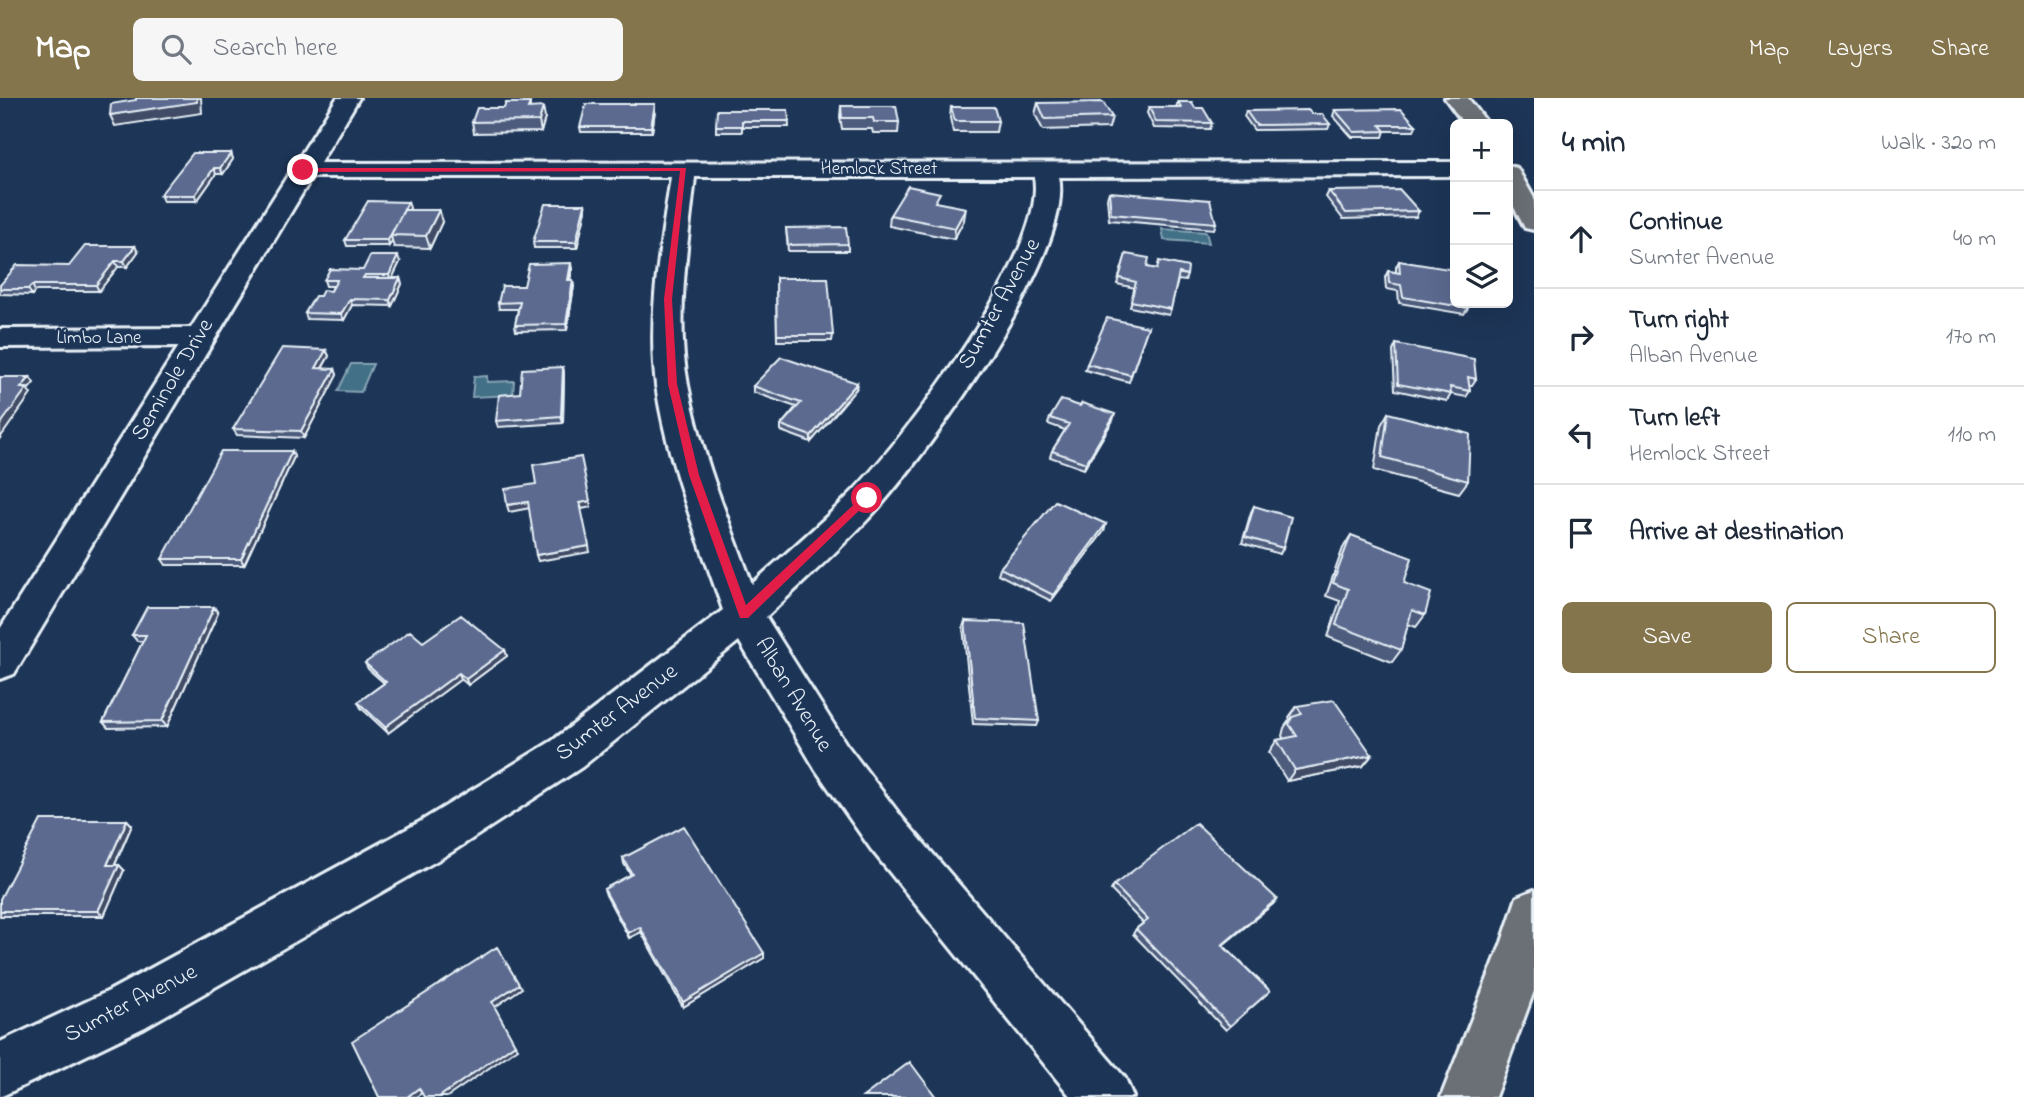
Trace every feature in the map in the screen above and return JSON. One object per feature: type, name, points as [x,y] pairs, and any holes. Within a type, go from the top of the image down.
[{"type":"main road","points":[[1456,98],[1472,119]]},
{"type":"main road","points":[[1513,182],[1534,222]]},
{"type":"main road","points":[[1468,1097],[1527,942],[1534,913]]},
{"type":"street","name":"Seminole Drive","points":[[0,663],[348,98]]},
{"type":"street","name":"Alban Avenue","points":[[684,169],[668,299],[672,384],[694,475],[744,615],[831,757],[887,834],[1106,1097]]},
{"type":"street","name":"Sumter Avenue","points":[[0,1070],[127,1009],[433,838],[567,754],[744,615],[867,498],[945,403],[1017,283],[1044,221],[1049,189],[1045,169]]},
{"type":"street","name":"Hemlock Street","points":[[303,170],[1450,169]]},
{"type":"street","name":"Limbo Lane","points":[[0,338],[199,337]]},
{"type":"water","points":[[1162,229],[1206,232],[1209,243],[1164,240]]},
{"type":"water","points":[[351,364],[373,364],[361,392],[338,391]]},
{"type":"water","points":[[487,376],[487,382],[514,381],[513,395],[472,397],[474,377]]},
{"type":"building","points":[[136,98],[197,98],[197,102],[110,115],[111,104]]},
{"type":"building","points":[[1103,102],[1112,117],[1045,119],[1038,103]]},
{"type":"building","points":[[1178,102],[1192,102],[1195,108],[1203,108],[1212,123],[1156,122],[1149,107],[1181,107]]},
{"type":"building","points":[[506,103],[530,103],[528,108],[543,107],[539,121],[472,122],[477,108],[504,108]]},
{"type":"building","points":[[586,104],[655,104],[651,127],[580,127]]},
{"type":"building","points":[[841,106],[896,106],[899,122],[874,122],[873,118],[842,118]]},
{"type":"building","points":[[951,107],[994,107],[998,121],[955,121]]},
{"type":"building","points":[[1401,109],[1416,125],[1380,125],[1385,131],[1354,132],[1335,110]]},
{"type":"building","points":[[717,110],[788,110],[789,121],[742,121],[742,126],[716,126]]},
{"type":"building","points":[[1308,110],[1312,114],[1322,114],[1330,124],[1256,125],[1246,111]]},
{"type":"building","points":[[193,153],[231,153],[220,168],[214,168],[195,195],[160,195]]},
{"type":"building","points":[[908,186],[940,193],[935,202],[966,208],[955,228],[890,215]]},
{"type":"building","points":[[1400,190],[1419,211],[1346,213],[1329,191]]},
{"type":"building","points":[[1109,192],[1210,200],[1216,223],[1111,214]]},
{"type":"building","points":[[368,201],[408,202],[388,240],[345,240]]},
{"type":"building","points":[[545,204],[585,204],[576,242],[533,242]]},
{"type":"building","points":[[404,210],[439,210],[426,236],[391,235]]},
{"type":"building","points":[[846,227],[848,244],[788,245],[786,228]]},
{"type":"building","points":[[85,246],[135,246],[124,261],[115,261],[96,285],[32,285],[28,289],[0,289],[0,285],[17,265],[69,266]]},
{"type":"building","points":[[1126,254],[1149,258],[1147,267],[1157,269],[1159,261],[1188,267],[1187,275],[1179,273],[1171,309],[1131,301],[1136,282],[1119,278]]},
{"type":"building","points":[[370,256],[398,256],[389,275],[365,275],[363,278],[400,278],[390,300],[350,299],[341,314],[305,313],[315,296],[320,296],[323,290],[331,291],[337,280],[324,280],[330,269],[363,270]]},
{"type":"building","points":[[1399,261],[1450,269],[1450,305],[1403,297],[1401,285],[1389,283],[1388,271],[1400,273]]},
{"type":"building","points":[[571,263],[568,280],[573,280],[566,324],[515,325],[520,302],[498,303],[502,286],[524,286],[529,264]]},
{"type":"building","points":[[776,278],[828,278],[833,335],[777,335]]},
{"type":"building","points":[[1107,318],[1148,327],[1131,375],[1087,364]]},
{"type":"building","points":[[1396,344],[1474,359],[1476,379],[1468,377],[1470,391],[1450,387],[1451,394],[1398,384]]},
{"type":"building","points":[[282,348],[326,350],[316,368],[335,369],[301,431],[233,429]]},
{"type":"building","points":[[781,357],[857,383],[811,436],[781,425],[801,403],[753,386]]},
{"type":"building","points":[[563,367],[561,416],[496,421],[499,395],[520,393],[522,369]]},
{"type":"building","points":[[0,377],[30,377],[21,388],[27,388],[0,425]]},
{"type":"building","points":[[1061,400],[1080,406],[1082,403],[1115,414],[1086,463],[1052,451],[1069,424],[1050,418]]},
{"type":"building","points":[[1388,413],[1470,434],[1468,481],[1382,457]]},
{"type":"building","points":[[221,451],[292,451],[241,559],[162,559]]},
{"type":"building","points":[[581,457],[590,501],[580,503],[589,546],[536,555],[528,502],[507,505],[505,489],[536,484],[533,465]]},
{"type":"building","points":[[1055,501],[1106,524],[1053,595],[1000,568]]},
{"type":"building","points":[[1254,506],[1291,517],[1283,548],[1245,537]]},
{"type":"building","points":[[1351,535],[1412,558],[1404,583],[1431,593],[1425,615],[1412,610],[1401,650],[1336,625],[1348,589],[1333,583]]},
{"type":"building","points":[[147,607],[214,607],[162,721],[103,722],[146,635],[132,635]]},
{"type":"building","points":[[461,615],[505,650],[466,679],[459,673],[385,727],[358,702],[386,682],[365,663],[410,631],[423,642]]},
{"type":"building","points":[[965,621],[1024,623],[1039,721],[975,718]]},
{"type":"building","points":[[1334,700],[1372,755],[1295,770],[1277,740],[1297,736],[1289,724],[1292,717],[1302,714],[1297,706]]},
{"type":"building","points":[[41,820],[127,820],[107,865],[119,865],[98,911],[0,911],[0,899]]},
{"type":"building","points":[[1196,823],[1277,899],[1222,945],[1270,991],[1230,1026],[1136,929],[1148,920],[1114,885]]},
{"type":"building","points":[[684,826],[764,953],[683,1002],[640,927],[628,933],[604,889],[632,874],[623,858]]},
{"type":"building","points":[[497,947],[519,984],[492,1002],[515,1044],[439,1097],[424,1097],[419,1088],[407,1097],[379,1097],[352,1041]]},
{"type":"building","points":[[910,1062],[936,1097],[863,1097]]},
{"type":"route","points":[[303,170],[684,169],[668,299],[672,384],[694,475],[744,615],[867,498]]}]
